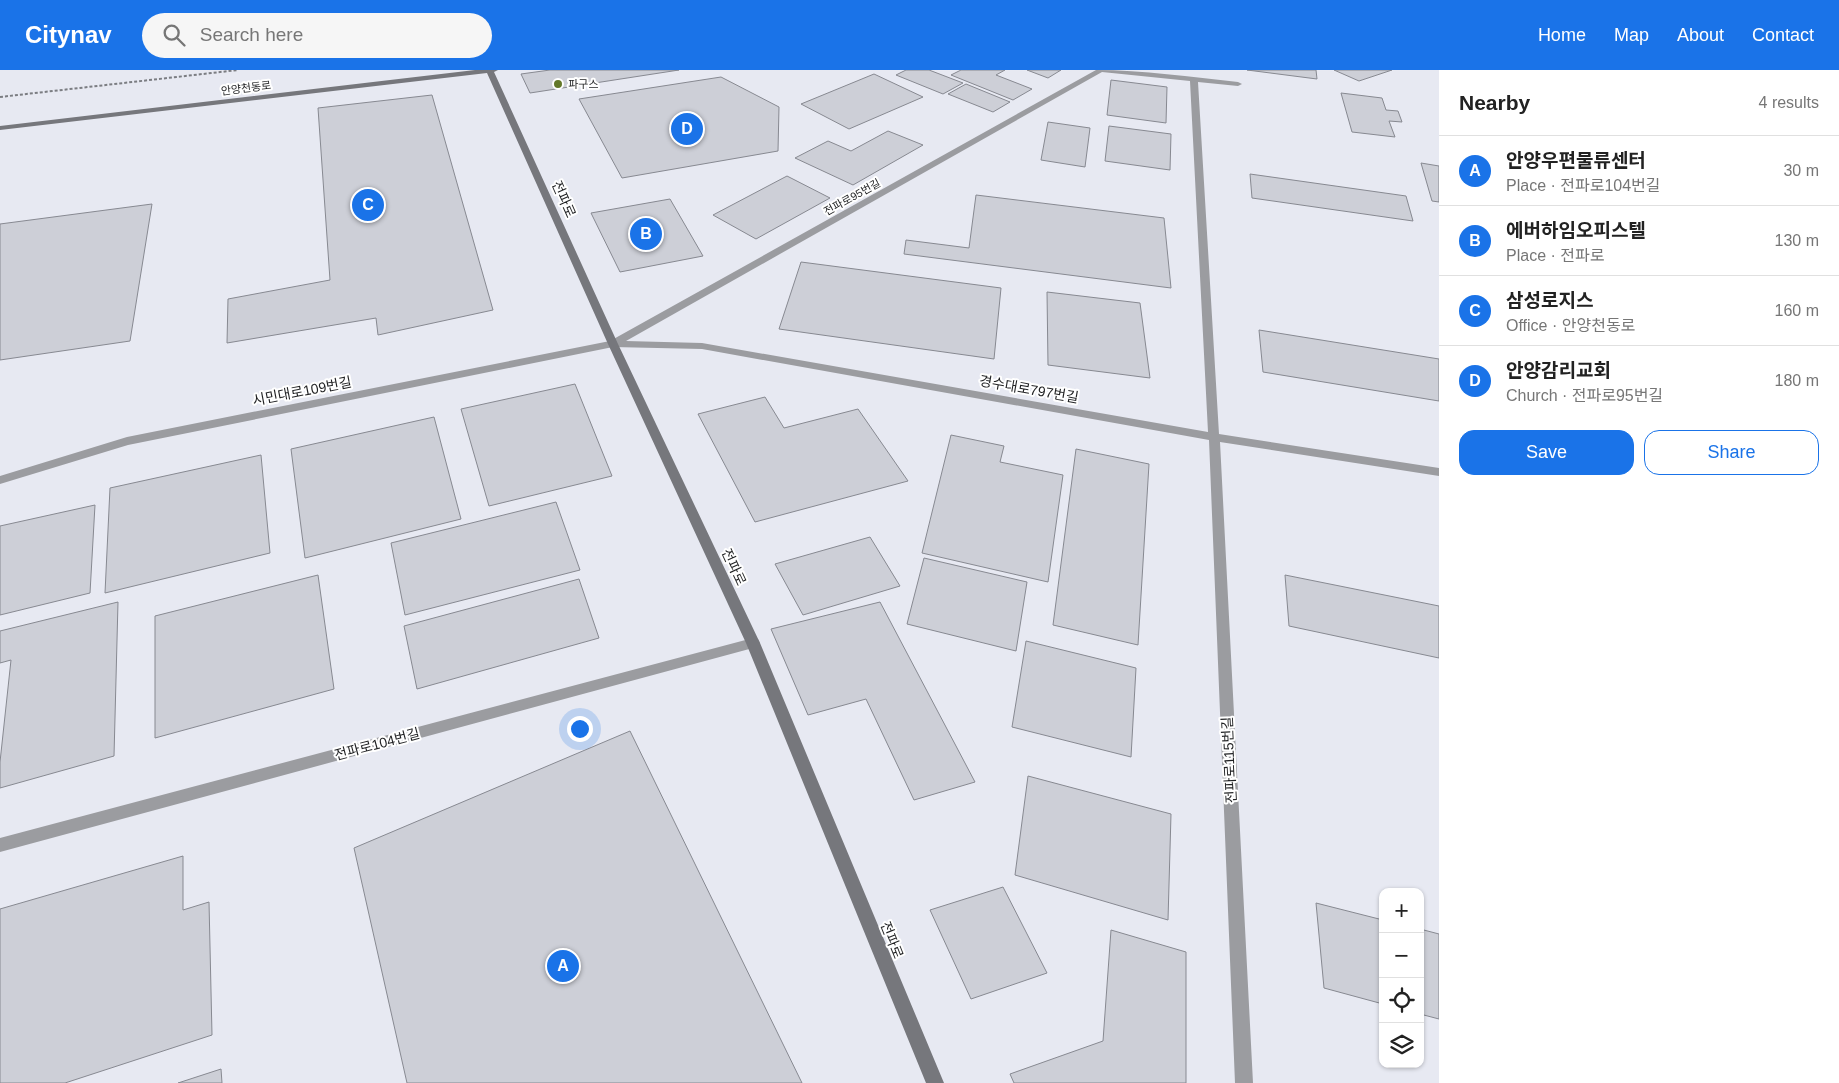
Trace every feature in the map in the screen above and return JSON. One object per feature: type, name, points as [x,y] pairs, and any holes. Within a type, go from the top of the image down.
[{"type":"street","name":"전파로","points":[[491,70],[613,344],[753,643],[935,1083]]},
{"type":"street","name":"안양천동로","points":[[0,128],[491,70]]},
{"type":"street","points":[[1101,70],[1238,84]]},
{"type":"street","name":"전파로95번길","points":[[613,344],[1101,70]]},
{"type":"street","name":"전파로115번길","points":[[1194,80],[1214,437],[1244,1083]]},
{"type":"street","name":"경수대로797번길","points":[[613,344],[702,346],[1214,437],[1439,472]]},
{"type":"street","name":"시민대로109번길","points":[[0,480],[128,441],[613,344]]},
{"type":"street","name":"전파로104번길","points":[[0,845],[753,643]]},
{"type":"path","points":[[0,97],[238,70]]},
{"type":"building","name":"파구스","points":[[550,70],[679,70],[530,93],[521,74]]},
{"type":"building","points":[[906,70],[929,70],[963,83],[943,94],[896,75]]},
{"type":"building","points":[[961,70],[1005,70],[996,75],[1032,89],[1013,100],[951,75]]},
{"type":"building","points":[[1027,70],[1061,70],[1048,78]]},
{"type":"building","points":[[1247,70],[1316,70],[1317,79]]},
{"type":"building","points":[[1334,70],[1392,70],[1359,81]]},
{"type":"building","points":[[874,74],[923,97],[849,129],[801,104]]},
{"type":"building","points":[[721,77],[779,107],[778,151],[622,178],[579,99]]},
{"type":"building","points":[[1111,80],[1167,87],[1166,123],[1107,115]]},
{"type":"building","points":[[966,84],[1010,102],[993,112],[948,94]]},
{"type":"building","points":[[1341,93],[1382,98],[1386,110],[1398,111],[1402,122],[1389,121],[1395,137],[1352,132]]},
{"type":"building","points":[[432,95],[493,310],[378,335],[376,318],[227,343],[228,299],[330,280],[318,108]]},
{"type":"building","points":[[1048,122],[1090,128],[1085,167],[1041,160]]},
{"type":"building","points":[[1109,126],[1171,134],[1170,170],[1105,161]]},
{"type":"building","points":[[888,131],[923,145],[853,185],[795,158],[828,141],[851,151]]},
{"type":"building","points":[[1421,163],[1439,166],[1439,202],[1432,201]]},
{"type":"building","points":[[1250,174],[1406,196],[1413,221],[1252,198]]},
{"type":"building","points":[[787,176],[830,198],[756,239],[713,215]]},
{"type":"building","points":[[976,195],[1164,218],[1171,288],[904,254],[906,240],[969,248]]},
{"type":"building","points":[[670,199],[703,256],[620,272],[591,213]]},
{"type":"building","points":[[152,204],[130,341],[0,360],[0,224]]},
{"type":"building","points":[[801,262],[1001,288],[994,359],[779,329]]},
{"type":"building","points":[[1047,292],[1140,303],[1150,378],[1048,365]]},
{"type":"building","points":[[1259,330],[1439,359],[1439,401],[1263,372]]},
{"type":"building","points":[[575,384],[612,476],[489,506],[461,409]]},
{"type":"building","points":[[765,397],[784,428],[858,409],[908,481],[755,522],[698,414]]},
{"type":"building","points":[[434,417],[461,519],[305,558],[291,449]]},
{"type":"building","points":[[951,435],[1004,446],[1000,462],[1063,475],[1048,582],[922,553]]},
{"type":"building","points":[[1076,449],[1149,464],[1138,645],[1053,625]]},
{"type":"building","points":[[261,455],[270,553],[105,593],[110,488]]},
{"type":"building","points":[[556,502],[580,570],[405,615],[391,543]]},
{"type":"building","points":[[95,505],[90,593],[0,615],[0,526]]},
{"type":"building","points":[[870,537],[900,586],[803,615],[775,564]]},
{"type":"building","points":[[924,558],[1027,582],[1016,651],[907,624]]},
{"type":"building","points":[[318,575],[334,689],[155,738],[155,616]]},
{"type":"building","points":[[1285,575],[1439,606],[1439,658],[1289,626]]},
{"type":"building","points":[[579,579],[599,638],[417,689],[404,626]]},
{"type":"building","points":[[118,602],[114,756],[0,788],[0,762],[11,660],[0,663],[0,631]]},
{"type":"building","points":[[880,602],[975,782],[914,800],[866,699],[808,715],[771,629]]},
{"type":"building","points":[[1026,641],[1136,668],[1131,757],[1012,727]]},
{"type":"building","points":[[630,731],[802,1083],[407,1083],[354,848]]},
{"type":"building","points":[[1028,776],[1171,814],[1168,920],[1015,875]]},
{"type":"building","points":[[183,856],[183,910],[209,902],[212,1035],[65,1083],[0,1083],[0,909]]},
{"type":"building","points":[[1003,887],[1047,973],[971,999],[930,910]]},
{"type":"building","points":[[1316,903],[1379,919],[1379,1003],[1324,988]]},
{"type":"building","points":[[1111,930],[1186,952],[1186,1083],[1014,1083],[1010,1074],[1103,1041]]},
{"type":"building","points":[[1424,930],[1439,934],[1439,1019],[1424,1015]]},
{"type":"building","points":[[221,1069],[222,1083],[178,1083]]},
{"type":"place","name":"파구스","points":[[558,84]]},
{"type":"place","name":"안양감리교회","points":[[687,129]]},
{"type":"place","name":"삼성로지스","points":[[368,205]]},
{"type":"place","name":"에버하임오피스텔","points":[[646,234]]},
{"type":"place","name":"안양우편물류센터","points":[[563,966]]}]
